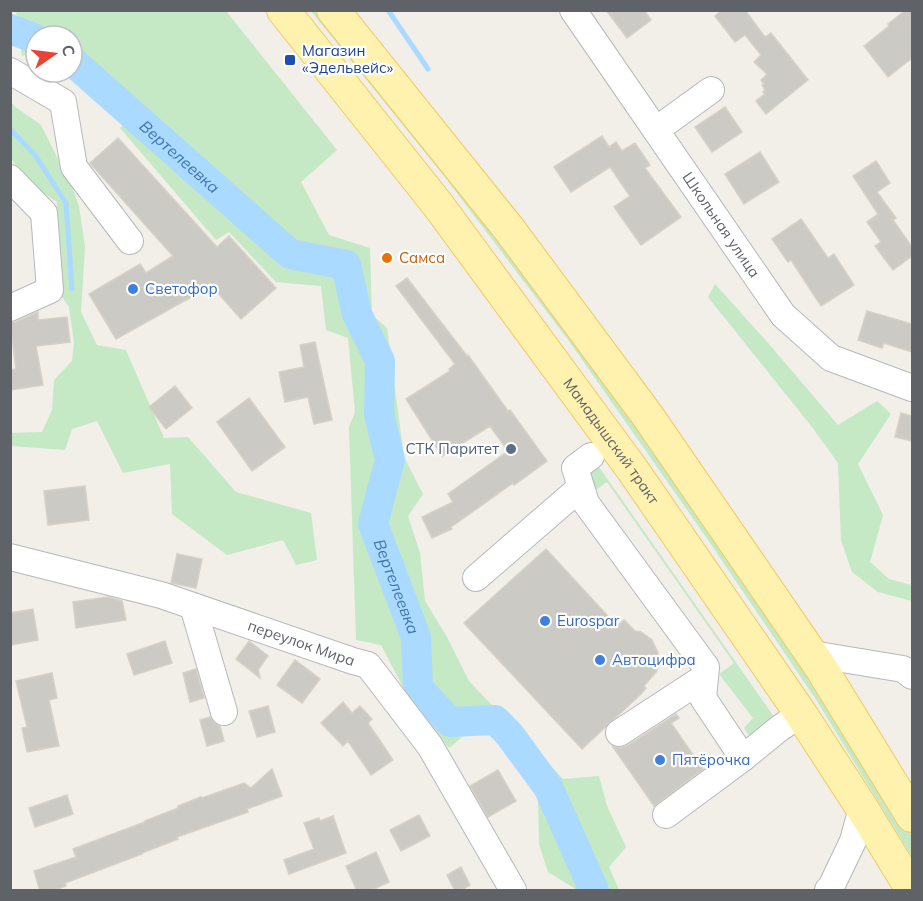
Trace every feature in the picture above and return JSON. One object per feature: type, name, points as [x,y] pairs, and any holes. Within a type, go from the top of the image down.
[{"type":"main road","name":"Мамадышский тракт","points":[[284,10],[438,205],[632,469],[801,714],[912,891]]},
{"type":"main road","points":[[333,10],[509,229],[647,415],[812,654],[912,816]]},
{"type":"street","name":"Школьная улица","points":[[573,10],[783,315],[831,358],[912,388]]},
{"type":"street","points":[[10,71],[63,102],[74,167],[130,240]]},
{"type":"street","points":[[656,130],[711,90]]},
{"type":"street","points":[[10,178],[44,213],[50,290],[10,308]]},
{"type":"street","points":[[589,411],[591,456]]},
{"type":"street","points":[[591,456],[632,469]]},
{"type":"street","points":[[591,456],[575,468],[586,503],[706,667],[703,698],[743,758]]},
{"type":"street","points":[[476,578],[581,487]]},
{"type":"street","name":"переулок Мира","points":[[10,557],[161,595],[353,661],[368,664],[430,746],[513,891]]},
{"type":"street","points":[[193,606],[224,712]]},
{"type":"street","points":[[812,654],[903,669],[912,676]]},
{"type":"street","points":[[620,733],[705,677]]},
{"type":"street","points":[[666,814],[801,714]]},
{"type":"street","points":[[828,891],[853,841],[862,808]]},
{"type":"green space","points":[[16,11],[226,11],[337,150],[301,182],[329,235],[370,248],[372,315],[387,328],[404,457],[423,494],[408,516],[420,553],[425,601],[447,637],[469,681],[563,779],[599,776],[607,806],[626,847],[609,867],[619,890],[577,890],[548,872],[539,844],[538,797],[493,729],[468,732],[449,748],[410,701],[381,645],[356,640],[349,427],[355,412],[348,338],[326,330],[321,286],[276,282],[229,232],[216,240],[120,128],[130,117],[84,78],[84,24],[24,24],[24,55],[22,56]]},
{"type":"green space","points":[[311,11],[323,11],[575,331],[824,695],[912,836],[912,857],[817,701],[569,341],[444,176]]},
{"type":"green space","points":[[10,100],[14,106],[41,125],[79,206],[85,247],[81,312],[97,345],[126,350],[164,438],[188,437],[236,492],[311,513],[317,560],[296,565],[283,540],[227,555],[172,514],[170,464],[123,473],[97,421],[72,429],[65,450],[11,446],[11,433],[42,432],[52,410],[54,380],[72,361],[74,342],[69,307],[57,290],[55,237],[57,202],[26,181],[11,158]]},
{"type":"green space","points":[[715,284],[838,425],[877,401],[891,414],[858,464],[883,515],[870,562],[889,579],[912,585],[912,601],[878,592],[852,572],[841,540],[838,463],[708,297]]},
{"type":"green space","points":[[599,467],[773,716],[771,721],[752,736],[744,728],[753,718],[719,674],[734,663],[607,482],[594,491],[590,475]]},
{"type":"building","points":[[606,10],[644,10],[651,20],[627,38]]},
{"type":"building","points":[[722,10],[745,10],[765,37],[771,33],[808,80],[766,114],[756,101],[765,94],[761,80],[767,74],[754,62],[761,55],[745,35],[735,42],[715,16]]},
{"type":"building","points":[[906,10],[912,10],[912,58],[888,77],[864,46]]},
{"type":"building","points":[[725,107],[742,132],[712,152],[695,127]]},
{"type":"building","points":[[602,136],[609,147],[616,142],[622,151],[635,143],[650,165],[645,168],[681,217],[641,245],[614,207],[630,196],[610,167],[571,192],[554,167]]},
{"type":"building","points":[[118,138],[217,247],[229,236],[276,288],[241,319],[217,292],[211,298],[204,290],[116,339],[89,294],[140,264],[146,273],[173,256],[90,163]]},
{"type":"building","points":[[760,152],[779,182],[744,204],[725,174]]},
{"type":"building","points":[[876,161],[890,183],[877,192],[896,218],[893,220],[912,247],[912,256],[893,270],[875,246],[881,242],[867,222],[878,214],[853,176]]},
{"type":"building","points":[[801,219],[828,258],[834,254],[854,285],[821,306],[791,260],[788,262],[772,239]]},
{"type":"building","points":[[407,278],[547,461],[451,527],[452,529],[432,538],[422,517],[453,502],[448,494],[508,451],[490,426],[442,456],[406,399],[450,371],[449,369],[455,364],[396,286]]},
{"type":"building","points":[[867,311],[912,324],[912,352],[884,343],[882,348],[858,340]]},
{"type":"building","points":[[38,312],[38,320],[67,317],[70,342],[36,346],[43,385],[10,390],[10,370],[16,369],[10,323]]},
{"type":"building","points":[[315,342],[332,420],[314,424],[308,397],[285,402],[279,372],[304,367],[300,345]]},
{"type":"building","points":[[175,386],[192,408],[166,429],[149,407]]},
{"type":"building","points":[[249,398],[285,447],[252,471],[217,422]]},
{"type":"building","points":[[901,413],[912,416],[912,441],[895,437]]},
{"type":"building","points":[[85,486],[89,520],[48,525],[44,491]]},
{"type":"building","points":[[546,549],[617,626],[624,620],[635,631],[641,632],[652,640],[658,653],[658,667],[644,686],[646,688],[582,749],[464,623]]},
{"type":"building","points":[[177,554],[202,559],[196,588],[171,583]]},
{"type":"building","points":[[108,597],[122,601],[126,620],[76,628],[73,602]]},
{"type":"building","points":[[33,609],[38,640],[10,645],[10,613]]},
{"type":"building","points":[[165,641],[172,663],[134,675],[127,654]]},
{"type":"building","points":[[249,641],[268,656],[258,670],[260,678],[236,659]]},
{"type":"building","points":[[295,660],[320,679],[302,703],[277,685]]},
{"type":"building","points":[[196,669],[204,698],[190,702],[183,673]]},
{"type":"building","points":[[52,673],[57,698],[49,700],[59,746],[27,752],[22,728],[27,727],[16,681]]},
{"type":"building","points":[[343,702],[352,713],[360,706],[372,719],[368,723],[393,760],[371,775],[348,741],[343,746],[321,723]]},
{"type":"building","points":[[268,706],[275,732],[257,737],[249,711]]},
{"type":"building","name":"Пятёрочка","points":[[676,714],[679,718],[671,723],[703,769],[654,806],[613,747],[627,746]]},
{"type":"building","points":[[210,717],[220,726],[224,741],[207,746],[200,720]]},
{"type":"building","points":[[272,769],[282,796],[247,809],[248,812],[177,837],[178,839],[142,854],[65,883],[66,886],[52,891],[40,891],[34,871],[76,857],[73,849],[145,822],[201,797],[244,783],[251,788]]},
{"type":"building","points":[[498,770],[516,801],[488,817],[470,786]]},
{"type":"building","points":[[67,795],[73,814],[35,827],[29,808]]},
{"type":"building","points":[[419,815],[430,836],[401,851],[390,830]]},
{"type":"building","points":[[333,816],[346,853],[289,874],[284,860],[314,849],[304,823],[319,818],[320,821]]},
{"type":"building","points":[[376,852],[389,882],[370,891],[357,891],[346,866]]},
{"type":"building","points":[[461,867],[470,885],[460,891],[455,891],[447,875]]},
{"type":"waterway","points":[[388,10],[428,69]]},
{"type":"waterway","name":"Вертелеевка","points":[[10,29],[24,34]]},
{"type":"waterway","name":"Вертелеевка","points":[[84,72],[290,254],[346,265],[357,314],[380,361],[379,414],[390,460],[373,524],[416,637],[418,688],[450,722],[495,720],[509,734],[548,787],[594,890]]},
{"type":"waterway","points":[[10,129],[35,155],[66,203],[72,289]]},
{"type":"place","name":"Магазин «Эдельвейс»","points":[[290,60]]},
{"type":"place","name":"Самса","points":[[387,258]]},
{"type":"place","name":"Светофор","points":[[133,289]]},
{"type":"place","name":"СТК Паритет","points":[[511,449]]},
{"type":"place","name":"Eurospar","points":[[545,621]]},
{"type":"place","name":"Автоцифра","points":[[600,660]]},
{"type":"place","name":"Пятёрочка","points":[[660,760]]}]
